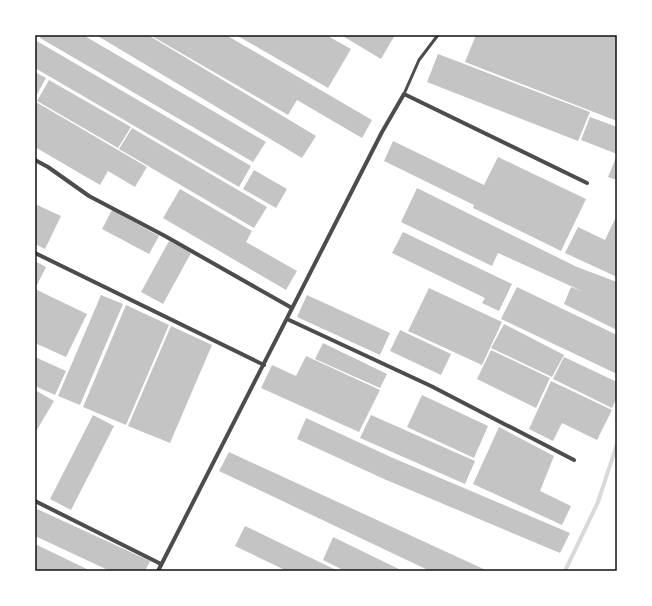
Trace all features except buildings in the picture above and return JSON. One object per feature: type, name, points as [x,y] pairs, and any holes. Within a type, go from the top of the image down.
[{"type":"street","points":[[158,571],[382,132],[404,94],[587,183]]},
{"type":"street","points":[[35,160],[48,167],[90,196],[165,236],[292,308]]},
{"type":"street","points":[[35,253],[264,365]]},
{"type":"street","points":[[287,319],[431,386],[574,460]]},
{"type":"street","points":[[35,501],[162,564]]},
{"type":"lane","points":[[404,94],[420,60],[438,35]]},
{"type":"waterway","points":[[565,571],[598,502],[617,444]]}]
